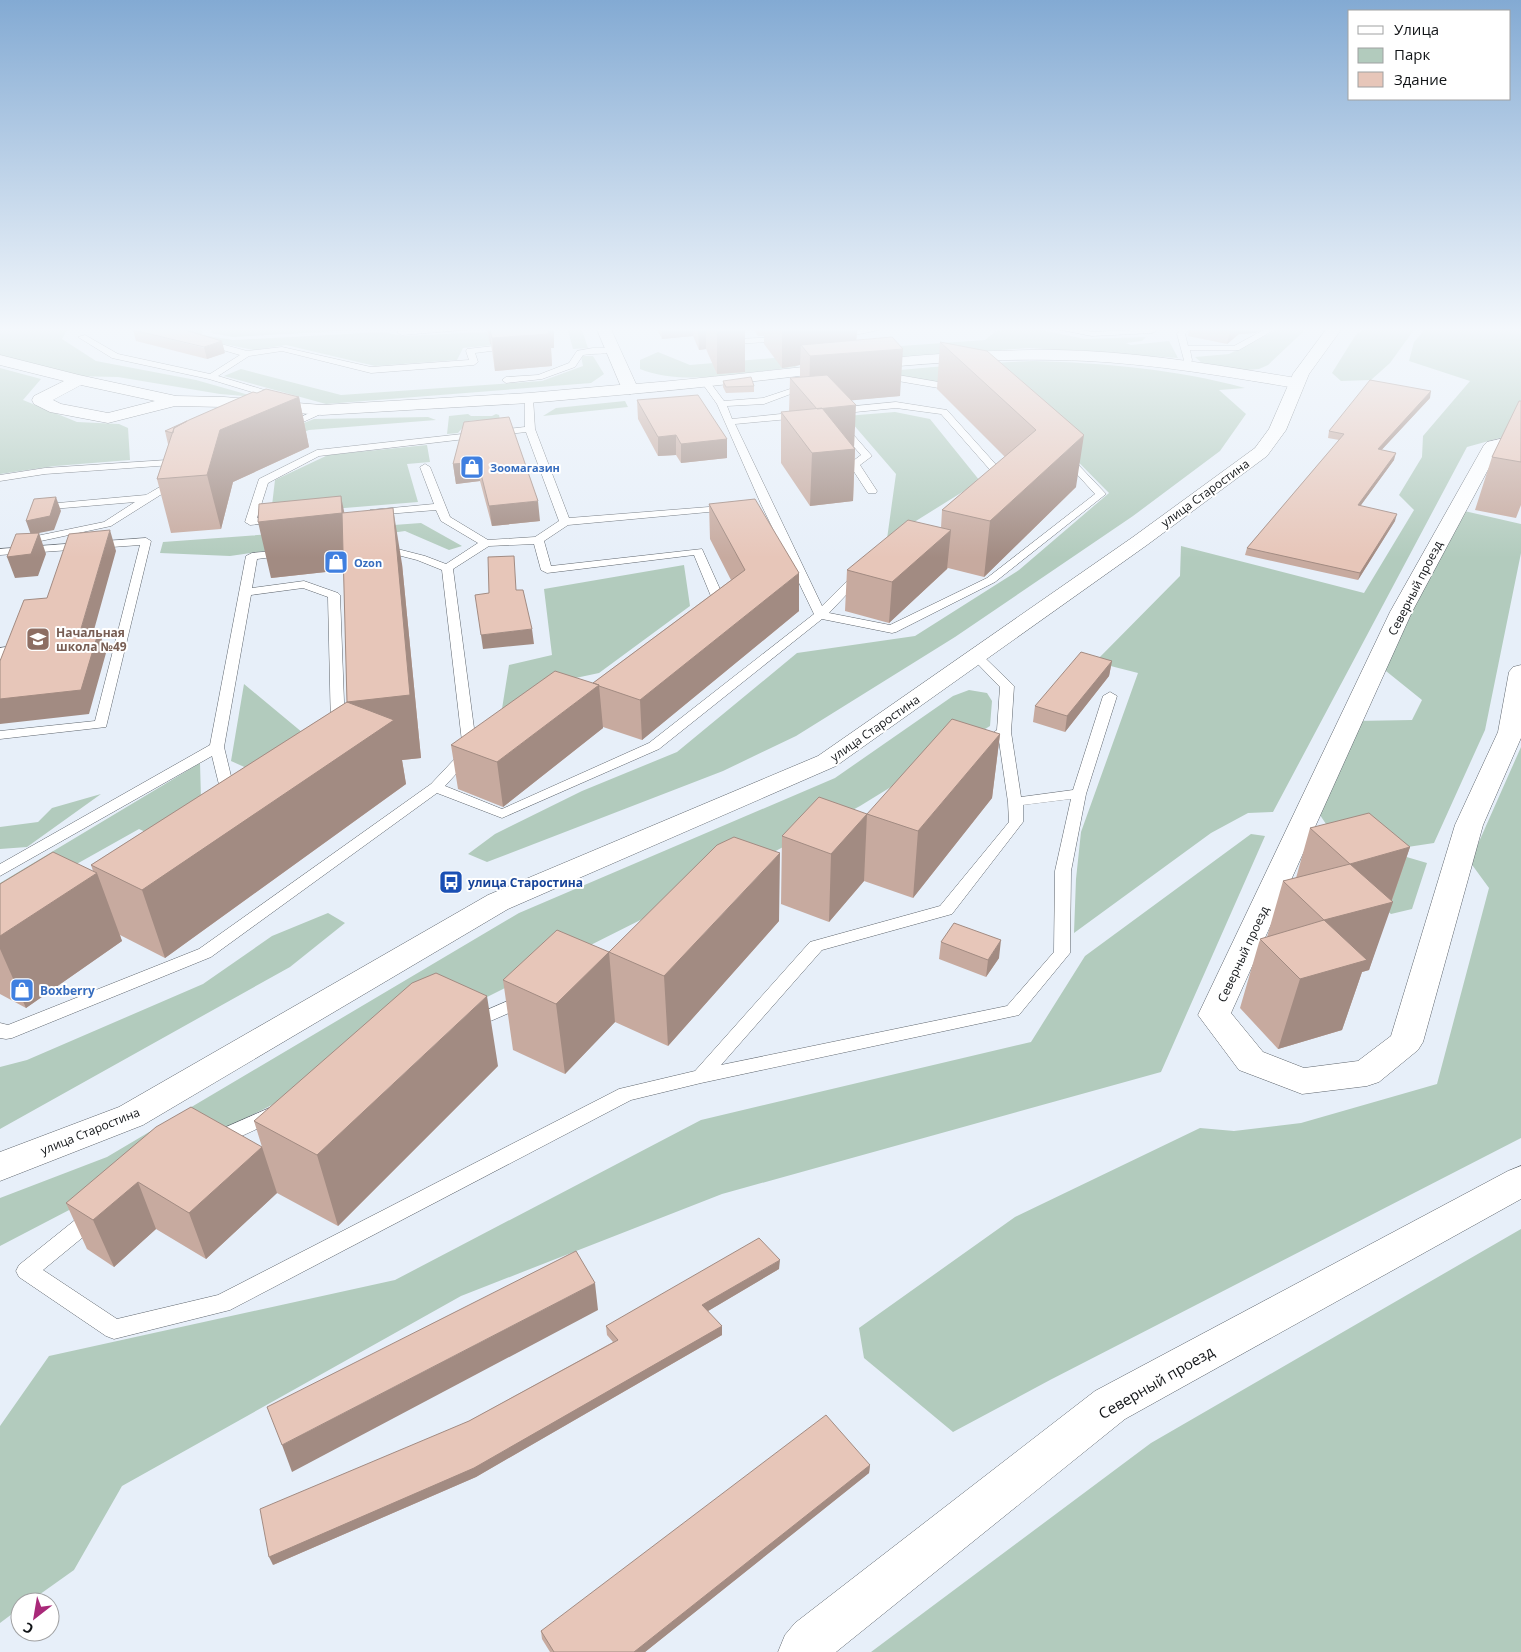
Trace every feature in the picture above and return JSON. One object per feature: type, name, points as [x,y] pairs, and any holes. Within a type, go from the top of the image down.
[{"type":"street","points":[[48,404],[56,408],[108,418],[164,404]]},
{"type":"street","points":[[250,404],[322,410],[424,404]]},
{"type":"street","name":"улица Старостина","points":[[0,1167],[132,1116],[498,902],[827,761],[1140,541],[1261,452],[1277,430],[1288,404]]},
{"type":"street","name":"Северный проезд","points":[[1521,439],[1490,449],[1404,605],[1214,1015],[1251,1061],[1302,1081],[1311,1080],[1367,1073],[1406,1042],[1469,825],[1510,732],[1521,672]]},
{"type":"street","name":"Северный проезд","points":[[802,1652],[812,1640],[1110,1405],[1521,1181]]},
{"type":"lane","points":[[302,404],[322,410]]},
{"type":"lane","points":[[529,404],[530,429],[565,522]]},
{"type":"lane","points":[[720,404],[761,504],[820,615]]},
{"type":"lane","points":[[729,422],[895,404]]},
{"type":"lane","points":[[897,404],[944,412],[1004,480],[997,486]]},
{"type":"lane","points":[[279,430],[322,410]]},
{"type":"lane","points":[[820,413],[867,456],[854,464],[872,491]]},
{"type":"lane","points":[[288,519],[250,522],[263,481],[317,453],[530,429]]},
{"type":"lane","points":[[820,615],[892,629],[991,580],[1101,494],[1060,452]]},
{"type":"lane","points":[[0,478],[45,471],[190,462]]},
{"type":"lane","points":[[425,467],[445,519],[486,543]]},
{"type":"lane","points":[[0,546],[107,524],[187,474]]},
{"type":"lane","points":[[31,510],[35,508],[150,498]]},
{"type":"lane","points":[[447,568],[486,543],[538,540],[565,522],[737,506]]},
{"type":"lane","points":[[364,513],[440,507]]},
{"type":"lane","points":[[538,540],[547,570],[698,551],[722,607],[706,618]]},
{"type":"lane","points":[[0,552],[146,541],[101,724],[0,734]]},
{"type":"lane","points":[[367,544],[421,558],[447,568]]},
{"type":"lane","points":[[235,813],[217,746],[252,556],[300,551]]},
{"type":"lane","points":[[0,1029],[6,1032],[204,953],[436,787],[474,748],[447,568]]},
{"type":"lane","points":[[436,787],[502,814],[654,746],[820,615],[866,568]]},
{"type":"lane","points":[[246,592],[304,584],[334,595],[338,740]]},
{"type":"lane","points":[[0,652],[6,651],[0,666]]},
{"type":"lane","points":[[702,1076],[816,946],[946,910],[1016,822],[1015,802],[1004,732],[1007,686],[977,657]]},
{"type":"lane","points":[[105,1207],[27,1272],[114,1329],[222,1303],[626,1094],[702,1076],[1013,1011],[1062,953],[1063,871],[1079,794],[1110,696]]},
{"type":"lane","points":[[971,753],[1004,732]]},
{"type":"lane","points":[[0,871],[217,746]]},
{"type":"lane","points":[[1015,802],[1079,794]]},
{"type":"lane","points":[[460,1029],[542,992]]},
{"type":"lane","points":[[206,1144],[288,1107]]},
{"type":"green space","points":[[0,404],[33,404],[77,422],[119,424],[128,428],[130,460],[55,466],[0,474]]},
{"type":"green space","points":[[595,404],[627,404],[628,407],[543,416],[556,408]]},
{"type":"green space","points":[[1021,404],[1235,404],[1246,414],[1220,451],[1133,516],[955,637],[796,736],[723,771],[487,862],[468,854],[495,834],[582,791],[677,752],[797,653],[915,636],[1019,570],[1109,493]]},
{"type":"green space","points":[[1450,404],[1521,404],[1521,432],[1467,447],[1273,812],[1248,813],[1211,833],[1074,933],[1076,879],[1081,832],[1138,673],[1095,662],[1180,576],[1181,546],[1364,593],[1414,510],[1399,495],[1422,457],[1423,436]]},
{"type":"green space","points":[[895,412],[930,419],[980,481],[887,539],[896,474],[846,416]]},
{"type":"green space","points":[[468,414],[471,416],[492,416],[496,414],[499,415],[500,419],[468,421],[458,433],[447,434],[449,416]]},
{"type":"green space","points":[[428,417],[436,420],[278,433],[314,419]]},
{"type":"green space","points":[[427,445],[430,462],[407,464],[418,502],[271,514],[275,480],[328,455]]},
{"type":"green space","points":[[1460,510],[1521,524],[1521,553],[1485,730],[1434,843],[1401,848],[1328,827],[1318,812],[1355,721],[1412,720],[1422,700],[1381,667]]},
{"type":"green space","points":[[421,523],[462,546],[449,550],[405,531],[230,556],[160,553],[163,542]]},
{"type":"green space","points":[[684,565],[690,606],[599,673],[552,683],[501,715],[509,665],[552,655],[544,589]]},
{"type":"green space","points":[[244,684],[303,733],[269,778],[231,761]]},
{"type":"green space","points":[[969,690],[987,693],[992,701],[990,726],[860,806],[738,871],[240,1121],[0,1246],[0,1198],[107,1157],[519,913],[835,778],[953,696]]},
{"type":"green space","points":[[1521,747],[1521,1138],[1050,1380],[953,1432],[864,1358],[859,1328],[1015,1217],[1200,1128],[1234,1131],[1301,1123],[1437,1084],[1489,888],[1470,862]]},
{"type":"green space","points":[[200,763],[202,835],[178,847],[139,829],[0,907],[0,883]]},
{"type":"green space","points":[[101,794],[27,847],[0,849],[0,827],[38,822],[52,808]]},
{"type":"green space","points":[[1308,828],[1427,863],[1412,909],[1391,914],[1305,838]]},
{"type":"green space","points":[[1251,834],[1265,836],[1161,1072],[722,1194],[461,1296],[122,1486],[74,1570],[43,1592],[10,1592],[10,1616],[0,1623],[0,1426],[49,1356],[395,1280],[701,1120],[1031,1042],[1085,956]]},
{"type":"green space","points":[[328,913],[345,923],[290,967],[0,1129],[0,1067],[27,1060],[203,984],[272,936]]},
{"type":"green space","points":[[1521,1229],[1521,1652],[871,1652],[1151,1443]]},
{"type":"building","points":[[225,404],[282,404],[220,430],[207,475],[157,479],[174,428]]},
{"type":"building","points":[[639,404],[704,404],[727,439],[681,444],[676,435],[658,437]]},
{"type":"building","points":[[813,404],[856,405],[817,409]]},
{"type":"building","points":[[1008,404],[1048,404],[1084,435],[990,521],[942,510],[1036,430]]},
{"type":"building","points":[[1351,404],[1419,404],[1378,449],[1396,453],[1358,505],[1397,514],[1360,573],[1247,548],[1344,434],[1329,431]]},
{"type":"building","points":[[1518,404],[1521,404],[1521,462],[1492,457]]},
{"type":"building","points":[[822,408],[855,449],[812,453],[781,412]]},
{"type":"building","points":[[509,417],[538,501],[489,506],[478,462],[453,464],[464,422]]},
{"type":"building","points":[[187,421],[174,428],[173,433],[165,431]]},
{"type":"building","points":[[341,496],[342,513],[258,522],[259,504]]},
{"type":"building","points":[[56,497],[50,516],[26,521],[34,499]]},
{"type":"building","points":[[755,499],[799,573],[640,700],[593,683],[745,570],[709,504]]},
{"type":"building","points":[[393,508],[410,695],[347,702],[342,513]]},
{"type":"building","points":[[908,520],[951,530],[892,582],[847,570]]},
{"type":"building","points":[[110,530],[80,632],[99,630],[81,690],[0,699],[0,661],[24,600],[47,598],[69,534]]},
{"type":"building","points":[[39,533],[31,554],[7,557],[16,534]]},
{"type":"building","points":[[514,556],[516,590],[523,590],[532,629],[481,635],[475,595],[489,593],[488,557]]},
{"type":"building","points":[[1081,652],[1112,661],[1067,716],[1035,706]]},
{"type":"building","points":[[555,671],[599,685],[497,762],[451,745]]},
{"type":"building","points":[[347,702],[394,720],[142,890],[91,865]]},
{"type":"building","points":[[952,719],[1000,734],[918,831],[867,814]]},
{"type":"building","points":[[819,797],[867,814],[831,854],[782,836]]},
{"type":"building","points":[[1369,813],[1410,847],[1350,864],[1310,828]]},
{"type":"building","points":[[734,837],[780,853],[664,976],[609,952],[717,845]]},
{"type":"building","points":[[53,852],[97,873],[0,936],[0,884]]},
{"type":"building","points":[[1350,864],[1393,902],[1324,920],[1283,881]]},
{"type":"building","points":[[1324,920],[1367,960],[1300,979],[1260,939]]},
{"type":"building","points":[[954,923],[1001,940],[988,960],[941,942]]},
{"type":"building","points":[[557,930],[609,952],[556,1004],[503,980]]},
{"type":"building","points":[[436,973],[487,996],[317,1155],[254,1121],[412,983]]},
{"type":"building","points":[[191,1107],[262,1147],[189,1213],[138,1182],[93,1220],[66,1203],[156,1127]]},
{"type":"building","points":[[759,1238],[780,1260],[702,1305],[722,1326],[474,1468],[269,1557],[260,1509],[469,1421],[618,1340],[606,1326]]},
{"type":"building","points":[[576,1251],[595,1283],[282,1445],[267,1407]]},
{"type":"building","points":[[826,1415],[870,1465],[634,1652],[554,1652],[541,1631]]},
{"type":"place","name":"Зоомагазин","points":[[472,467]]},
{"type":"place","name":"Ozon","points":[[336,562]]},
{"type":"place","name":"Начальная школа №49","points":[[38,639]]},
{"type":"place","name":"улица Старостина","points":[[451,882]]},
{"type":"place","name":"Boxberry","points":[[22,990]]}]
